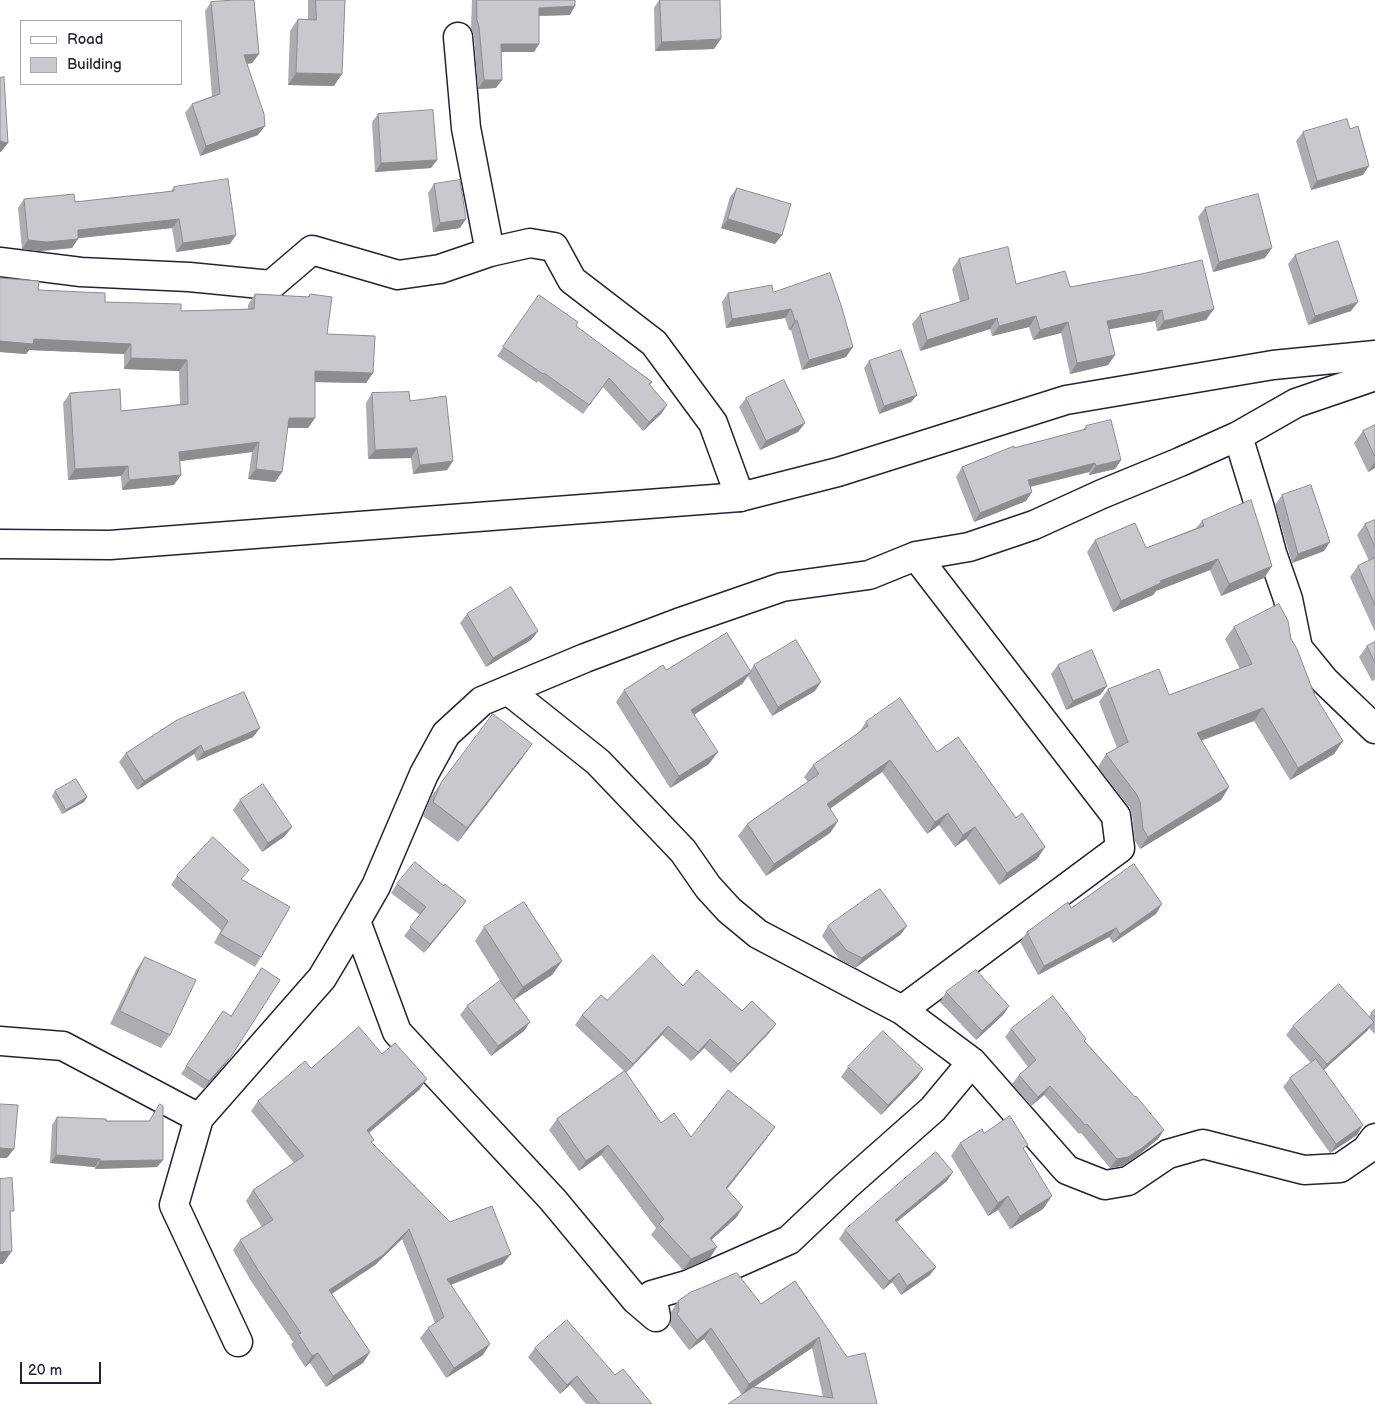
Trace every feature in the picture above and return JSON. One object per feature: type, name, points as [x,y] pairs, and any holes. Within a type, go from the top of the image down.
[{"type":"street","points":[[458,37],[466,128],[490,252]]},
{"type":"street","points":[[0,262],[81,272],[189,277],[271,285],[312,250],[398,275],[440,269],[490,252],[530,244],[554,247],[572,280],[654,343],[713,423],[740,497]]},
{"type":"street","points":[[0,544],[110,545],[740,497],[838,472],[1066,400],[1273,365],[1375,355]]},
{"type":"street","points":[[238,1342],[174,1205],[198,1118],[322,978],[376,886],[424,774],[446,734],[482,701],[678,622],[782,587],[869,575],[916,556],[969,547],[1034,525],[1238,436],[1296,403],[1375,376]]},
{"type":"street","points":[[1238,436],[1272,554],[1288,599],[1298,648],[1325,682],[1375,728]]},
{"type":"street","points":[[902,1010],[1120,848],[1116,816],[916,556]]},
{"type":"street","points":[[509,691],[598,762],[683,851],[708,887],[728,910],[758,934],[902,1010],[972,1062],[1067,1170],[1105,1185],[1128,1181],[1168,1154],[1203,1144],[1304,1170],[1340,1168],[1366,1150],[1375,1138]]},
{"type":"street","points":[[356,921],[397,1032],[553,1200],[636,1300],[656,1318],[652,1295],[687,1285],[789,1240],[846,1186],[933,1109],[972,1062]]},
{"type":"street","points":[[0,1041],[63,1046],[198,1118]]},
{"type":"building","points":[[254,0],[259,54],[244,55],[264,114],[265,126],[206,146],[192,104],[220,94],[211,2]]},
{"type":"building","points":[[316,0],[345,0],[342,74],[296,73],[298,19],[316,20]]},
{"type":"building","points":[[477,0],[575,0],[575,6],[539,8],[539,44],[501,44],[502,80],[484,80],[477,20]]},
{"type":"building","points":[[660,0],[720,0],[721,39],[662,42]]},
{"type":"building","points":[[4,77],[8,143],[0,141],[0,78]]},
{"type":"building","points":[[433,110],[437,160],[381,163],[378,114]]},
{"type":"building","points":[[1347,119],[1350,129],[1358,126],[1369,166],[1317,181],[1303,132]]},
{"type":"building","points":[[228,179],[236,235],[183,243],[179,219],[78,230],[78,239],[47,242],[28,240],[24,199],[74,194],[75,202],[174,191],[174,187]]},
{"type":"building","points":[[460,180],[466,219],[440,223],[434,184]]},
{"type":"building","points":[[737,188],[791,204],[782,235],[728,219]]},
{"type":"building","points":[[1258,194],[1272,248],[1219,262],[1205,208]]},
{"type":"building","points":[[1338,241],[1358,302],[1315,316],[1295,255]]},
{"type":"building","points":[[1008,247],[1016,284],[1065,271],[1070,287],[1146,273],[1202,260],[1214,309],[1164,321],[1162,310],[1107,321],[1115,355],[1077,363],[1068,322],[1040,330],[1036,316],[999,326],[997,318],[927,340],[920,314],[969,299],[959,259]]},
{"type":"building","points":[[830,273],[853,347],[809,360],[797,320],[795,321],[791,309],[732,319],[728,293],[772,285],[773,292]]},
{"type":"building","points":[[0,278],[39,281],[38,290],[105,293],[105,302],[181,304],[181,311],[254,309],[255,294],[309,297],[310,294],[332,297],[327,334],[375,336],[373,373],[315,371],[315,418],[289,418],[282,472],[256,469],[259,442],[179,452],[181,475],[129,480],[128,466],[75,469],[70,393],[120,389],[121,411],[188,404],[187,360],[131,358],[131,344],[34,339],[33,344],[0,341]]},
{"type":"building","points":[[539,295],[578,322],[576,326],[652,382],[649,384],[667,405],[649,422],[609,378],[589,405],[503,347]]},
{"type":"building","points":[[901,350],[917,395],[884,406],[869,361]]},
{"type":"building","points":[[784,380],[805,423],[766,441],[746,398]]},
{"type":"building","points":[[409,392],[410,401],[446,396],[453,461],[420,465],[417,448],[375,450],[372,393]]},
{"type":"building","points":[[1111,420],[1121,460],[1096,466],[1095,463],[1028,480],[1032,492],[980,513],[962,467],[1014,446],[1014,448],[1086,429],[1086,426]]},
{"type":"building","points":[[1375,425],[1375,457],[1363,431]]},
{"type":"building","points":[[1311,485],[1330,542],[1298,554],[1282,495]]},
{"type":"building","points":[[1251,500],[1272,566],[1229,584],[1218,559],[1160,581],[1161,583],[1121,601],[1095,540],[1135,523],[1146,548],[1204,526],[1202,521]]},
{"type":"building","points":[[1375,520],[1375,547],[1365,524]]},
{"type":"building","points":[[1375,558],[1375,605],[1358,566]]},
{"type":"building","points":[[511,587],[538,631],[493,658],[467,614]]},
{"type":"building","points":[[1279,604],[1288,621],[1291,639],[1297,649],[1315,696],[1343,741],[1298,768],[1263,708],[1197,733],[1229,787],[1148,837],[1143,829],[1140,802],[1137,795],[1106,754],[1128,742],[1108,689],[1159,669],[1169,695],[1252,664],[1234,627]]},
{"type":"building","points":[[727,633],[751,672],[691,710],[718,752],[679,776],[624,690],[663,665],[666,670]]},
{"type":"building","points":[[796,640],[821,682],[778,707],[754,665]]},
{"type":"building","points":[[1375,642],[1375,663],[1367,646]]},
{"type":"building","points":[[1092,650],[1107,686],[1073,701],[1058,665]]},
{"type":"building","points":[[244,692],[260,728],[204,752],[201,745],[144,781],[126,753],[177,720]]},
{"type":"building","points":[[900,698],[937,752],[958,737],[1016,818],[1022,813],[1045,847],[1007,873],[975,827],[963,835],[948,813],[935,822],[890,760],[827,804],[838,821],[774,864],[747,824],[819,774],[813,765],[868,726],[866,722]]},
{"type":"building","points":[[493,714],[532,744],[467,828],[433,802],[441,783]]},
{"type":"building","points":[[76,779],[87,797],[66,810],[55,791]]},
{"type":"building","points":[[263,784],[292,827],[268,843],[240,800]]},
{"type":"building","points":[[213,837],[249,870],[241,879],[290,907],[261,957],[220,934],[228,921],[177,876]]},
{"type":"building","points":[[415,862],[466,901],[430,944],[410,927],[426,907],[397,884]]},
{"type":"building","points":[[1134,864],[1162,904],[1120,934],[1116,928],[1044,966],[1027,932],[1068,902],[1071,908]]},
{"type":"building","points":[[880,889],[907,926],[862,958],[846,950],[828,926]]},
{"type":"building","points":[[524,902],[562,961],[523,987],[484,927]]},
{"type":"building","points":[[653,955],[683,986],[697,970],[742,1011],[752,1001],[776,1024],[738,1064],[710,1039],[698,1052],[668,1026],[633,1064],[582,1015],[601,995],[607,1000]]},
{"type":"building","points":[[145,957],[196,980],[170,1035],[120,1011]]},
{"type":"building","points":[[262,968],[280,980],[232,1055],[209,1081],[186,1066],[223,1011],[231,1016]]},
{"type":"building","points":[[976,970],[1009,1006],[982,1031],[946,992]]},
{"type":"building","points":[[500,981],[530,1022],[498,1046],[467,1006]]},
{"type":"building","points":[[1339,984],[1374,1022],[1327,1064],[1293,1026]]},
{"type":"building","points":[[1053,996],[1086,1039],[1084,1041],[1136,1096],[1164,1130],[1128,1157],[1117,1159],[1087,1124],[1085,1125],[1050,1086],[1038,1097],[1019,1075],[1036,1060],[1011,1029]]},
{"type":"building","points":[[359,1027],[382,1054],[395,1043],[427,1079],[367,1130],[374,1140],[371,1142],[450,1222],[492,1206],[511,1254],[447,1279],[490,1344],[454,1368],[428,1328],[444,1317],[409,1229],[383,1255],[329,1290],[370,1352],[333,1376],[318,1353],[312,1356],[298,1334],[301,1333],[240,1240],[273,1220],[253,1190],[304,1156],[258,1101],[305,1061],[311,1068]]},
{"type":"building","points":[[883,1031],[923,1069],[888,1105],[848,1067]]},
{"type":"building","points":[[1316,1059],[1363,1125],[1336,1144],[1290,1078]]},
{"type":"building","points":[[625,1071],[661,1123],[674,1113],[691,1137],[728,1090],[775,1127],[726,1188],[743,1207],[710,1238],[717,1247],[691,1259],[659,1224],[664,1219],[608,1145],[586,1161],[557,1119]]},
{"type":"building","points":[[0,1104],[18,1105],[14,1149],[0,1148]]},
{"type":"building","points":[[160,1104],[163,1106],[163,1160],[100,1161],[100,1159],[56,1155],[57,1117],[106,1119],[106,1121],[149,1121]]},
{"type":"building","points":[[1010,1116],[1028,1145],[1023,1148],[1052,1196],[1020,1216],[1008,1196],[998,1203],[960,1143],[982,1129],[984,1133]]},
{"type":"building","points":[[936,1152],[953,1172],[895,1220],[936,1267],[907,1286],[899,1273],[889,1281],[845,1230]]},
{"type":"building","points":[[12,1178],[14,1211],[10,1211],[12,1251],[0,1252],[0,1179]]},
{"type":"building","points":[[737,1273],[761,1304],[795,1281],[847,1357],[865,1353],[877,1404],[728,1404],[753,1387],[833,1398],[819,1337],[749,1384],[711,1328],[697,1340],[677,1314],[679,1311],[678,1301],[691,1292]]},
{"type":"building","points":[[567,1320],[615,1375],[623,1369],[652,1404],[600,1404],[577,1376],[567,1385],[535,1348]]}]
